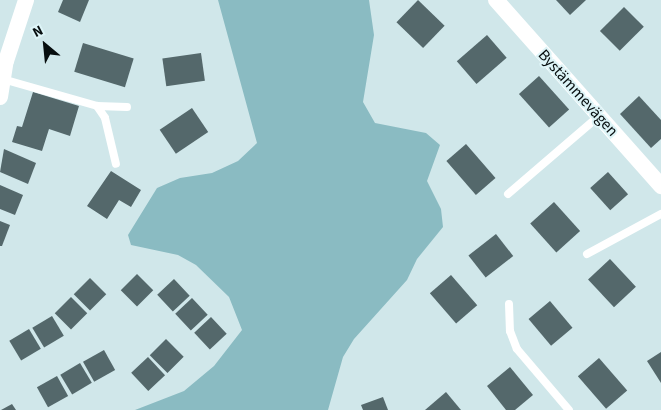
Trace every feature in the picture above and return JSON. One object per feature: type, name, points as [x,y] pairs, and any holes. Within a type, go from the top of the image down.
[{"type":"street","points":[[0,97],[6,80],[3,59],[26,0]]},
{"type":"street","name":"Bystämmevägen","points":[[496,0],[661,186]]},
{"type":"lane","points":[[6,80],[97,106],[127,106]]},
{"type":"lane","points":[[97,106],[105,118],[116,164]]},
{"type":"lane","points":[[508,194],[599,116]]},
{"type":"lane","points":[[587,254],[661,214]]},
{"type":"lane","points":[[509,304],[510,331],[517,349],[568,410]]},
{"type":"shaded area","points":[[218,0],[369,0],[374,35],[363,102],[375,123],[426,133],[440,145],[427,181],[441,209],[443,227],[417,259],[407,280],[354,339],[343,357],[328,410],[135,410],[184,391],[214,366],[242,330],[229,297],[196,265],[178,255],[131,245],[128,235],[157,188],[180,178],[212,173],[238,161],[257,143]]},
{"type":"building","points":[[63,0],[89,0],[80,22],[58,12]]},
{"type":"building","points":[[418,0],[445,26],[423,48],[396,22]]},
{"type":"building","points":[[556,0],[586,0],[570,15]]},
{"type":"building","points":[[624,7],[644,27],[620,51],[600,31]]},
{"type":"building","points":[[487,35],[507,58],[476,84],[457,61]]},
{"type":"building","points":[[83,43],[134,58],[125,87],[74,72]]},
{"type":"building","points":[[201,53],[205,81],[166,86],[162,58]]},
{"type":"building","points":[[539,76],[569,109],[549,128],[519,94]]},
{"type":"building","points":[[33,92],[79,106],[70,136],[49,129],[42,151],[12,142],[17,126],[22,127]]},
{"type":"building","points":[[639,96],[661,120],[661,139],[651,148],[620,114]]},
{"type":"building","points":[[192,108],[208,132],[176,154],[160,130]]},
{"type":"building","points":[[466,144],[496,178],[476,195],[446,161]]},
{"type":"building","points":[[4,149],[36,163],[28,184],[0,172]]},
{"type":"building","points":[[111,171],[141,190],[131,207],[119,200],[107,219],[87,206]]},
{"type":"building","points":[[608,172],[628,194],[610,210],[590,188]]},
{"type":"building","points":[[0,185],[23,195],[15,215],[0,209]]},
{"type":"building","points":[[554,202],[580,231],[556,252],[530,223]]},
{"type":"building","points":[[0,221],[10,225],[2,246],[0,246]]},
{"type":"building","points":[[496,234],[513,256],[486,278],[468,256]]},
{"type":"building","points":[[610,259],[636,287],[614,307],[588,279]]},
{"type":"building","points":[[137,274],[153,290],[137,307],[121,290]]},
{"type":"building","points":[[451,275],[477,305],[456,324],[430,293]]},
{"type":"building","points":[[90,278],[106,294],[90,311],[74,294]]},
{"type":"building","points":[[174,279],[190,296],[173,312],[157,295]]},
{"type":"building","points":[[71,297],[87,313],[71,330],[55,313]]},
{"type":"building","points":[[192,298],[208,315],[191,331],[175,314]]},
{"type":"building","points":[[550,301],[572,328],[551,346],[529,319]]},
{"type":"building","points":[[52,316],[64,336],[44,348],[32,328]]},
{"type":"building","points":[[211,317],[227,334],[210,350],[194,333]]},
{"type":"building","points":[[29,329],[41,349],[21,361],[9,341]]},
{"type":"building","points":[[166,339],[184,357],[167,373],[150,355]]},
{"type":"building","points":[[104,350],[115,370],[94,382],[83,362]]},
{"type":"building","points":[[661,352],[661,383],[647,361]]},
{"type":"building","points":[[148,357],[165,375],[148,391],[131,373]]},
{"type":"building","points":[[599,358],[627,390],[606,409],[578,376]]},
{"type":"building","points":[[80,363],[92,383],[72,395],[60,375]]},
{"type":"building","points":[[510,367],[533,395],[515,410],[506,410],[487,386]]},
{"type":"building","points":[[57,376],[68,396],[48,407],[37,387]]},
{"type":"building","points":[[446,392],[461,410],[425,410]]},
{"type":"building","points":[[383,397],[388,410],[363,410],[361,405]]},
{"type":"building","points":[[12,404],[16,410],[1,410]]}]
